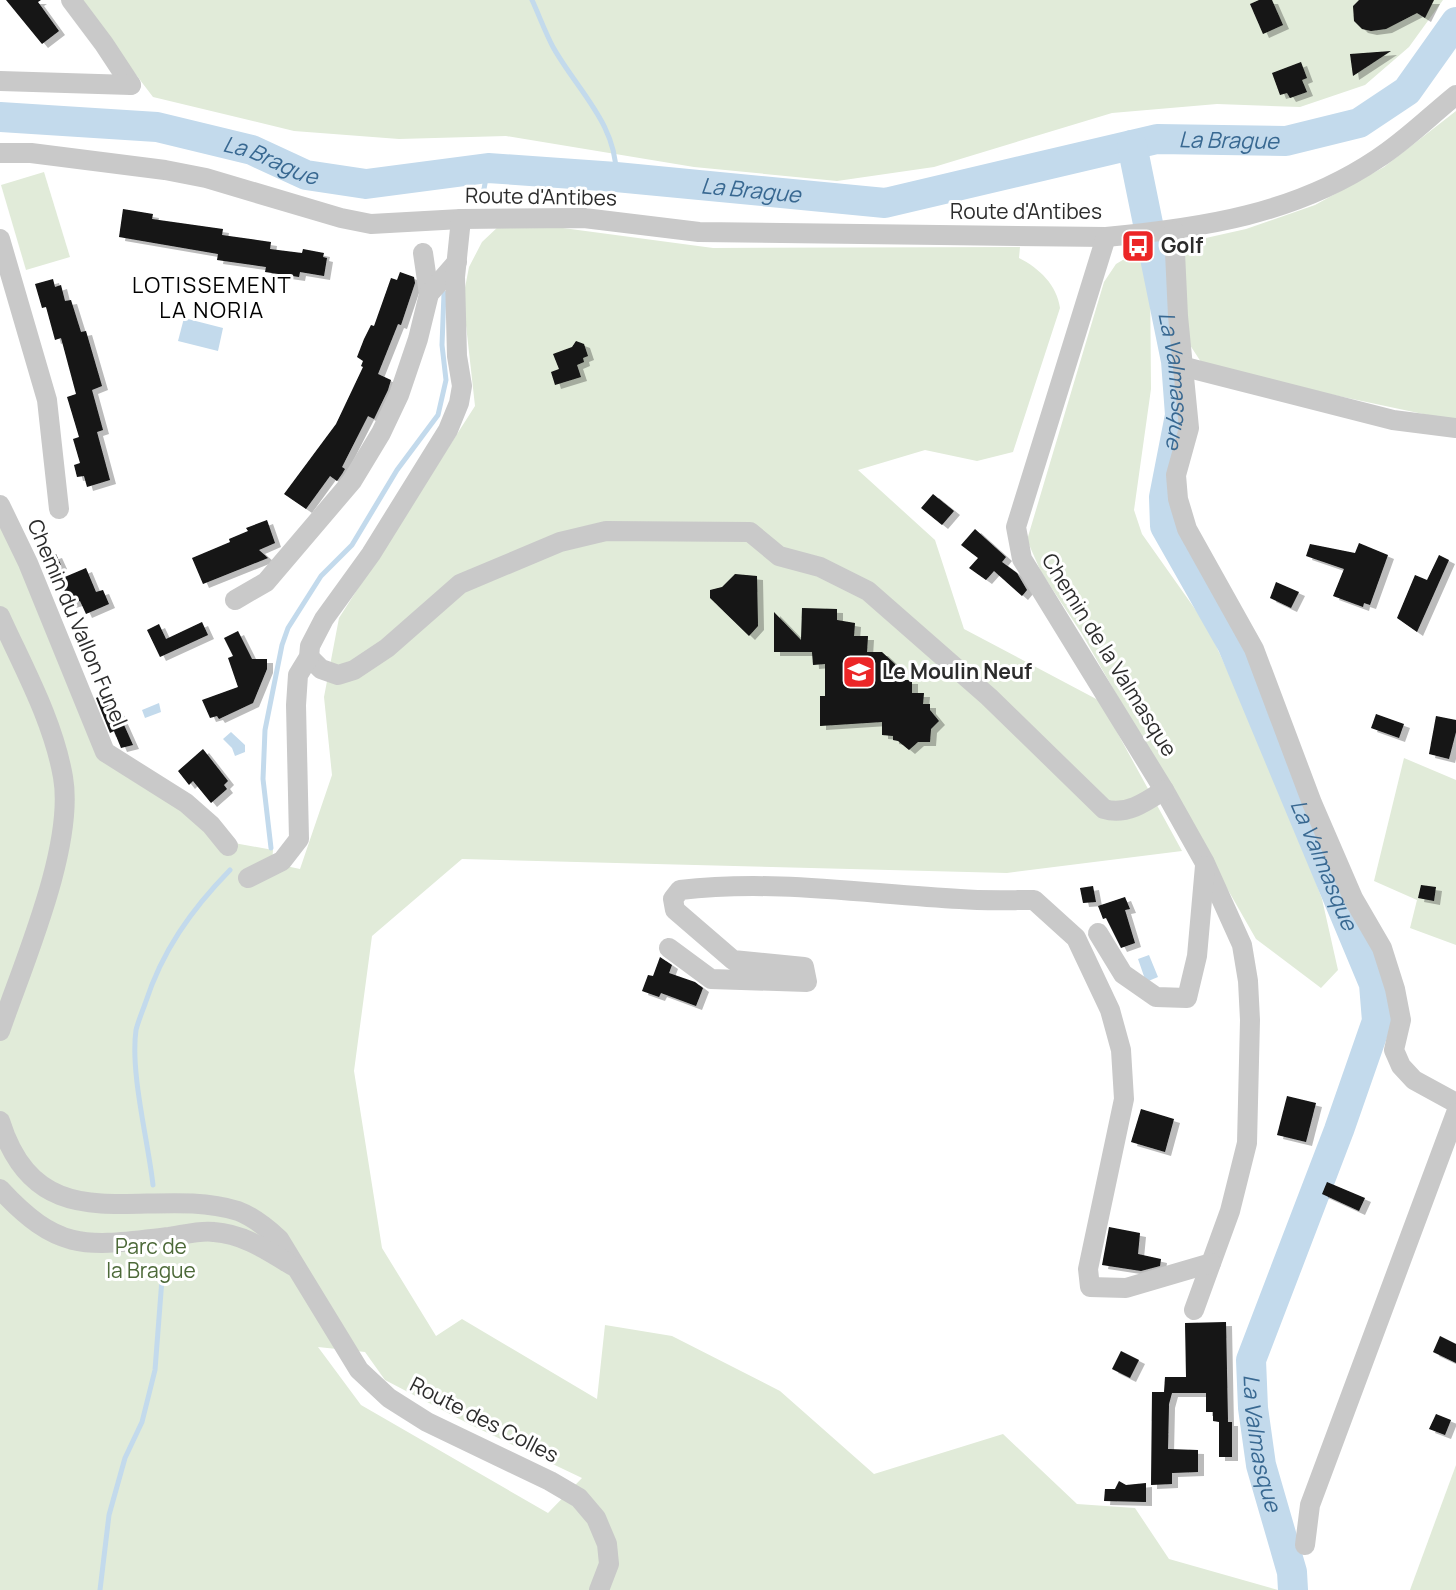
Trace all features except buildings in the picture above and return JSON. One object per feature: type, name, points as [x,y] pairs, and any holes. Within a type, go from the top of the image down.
[{"type":"street","points":[[0,81],[131,85],[105,44],[71,0]]},
{"type":"street","name":"Route d'Antibes","points":[[0,153],[43,155],[165,170],[206,178],[341,218],[371,224],[462,219],[584,218],[699,232],[1106,237],[1167,232],[1263,213],[1318,191],[1378,159],[1456,95]]},
{"type":"street","points":[[248,878],[282,861],[298,839],[296,705],[298,675],[309,657],[310,646],[324,619],[383,535],[448,430],[459,403],[462,386],[454,319],[462,219]]},
{"type":"street","points":[[1167,232],[1185,367],[1189,428],[1176,475],[1178,499],[1187,529],[1254,650],[1312,803],[1353,898],[1382,948],[1395,989],[1401,1020],[1394,1050],[1401,1066],[1414,1080],[1456,1103]]},
{"type":"street","name":"Chemin de la Valmasque","points":[[1106,237],[1016,527],[1022,559],[1164,790],[1205,863],[1242,945],[1248,981],[1250,1020],[1247,1143],[1230,1211],[1194,1310]]},
{"type":"street","points":[[0,239],[47,400],[58,509]]},
{"type":"street","points":[[236,600],[266,582],[352,482],[381,433],[399,395],[418,339],[429,294],[423,253]]},
{"type":"street","points":[[429,294],[457,262]]},
{"type":"street","points":[[1185,367],[1393,420],[1456,428]]},
{"type":"street","name":"Chemin du Vallon Funel","points":[[0,505],[28,563],[105,752],[186,803],[211,825],[228,846]]},
{"type":"street","points":[[309,657],[321,669],[338,675],[354,670],[387,648],[460,584],[560,542],[606,531],[750,532],[779,556],[820,567],[868,591],[989,697],[1104,809],[1116,813],[1145,802],[1164,790]]},
{"type":"street","points":[[0,616],[43,712],[63,777],[63,819],[41,914],[0,1031]]},
{"type":"street","points":[[1098,933],[1123,974],[1156,998],[1187,998],[1197,956],[1205,863]]},
{"type":"street","points":[[669,948],[711,979],[807,982],[804,967],[734,960],[675,910],[672,899],[680,890],[726,885],[811,886],[960,899],[1034,900],[1076,938],[1110,1010],[1121,1050],[1125,1099],[1088,1269],[1090,1287],[1126,1288],[1211,1263]]},
{"type":"street","points":[[1305,1545],[1310,1505],[1456,1113]]},
{"type":"street","name":"Route des Colles","points":[[0,1121],[19,1161],[35,1180],[53,1191],[81,1202],[109,1206],[195,1204],[240,1212],[261,1223],[279,1239],[359,1370],[389,1398],[427,1422],[550,1481],[579,1498],[596,1518],[607,1544],[609,1564],[599,1590]]},
{"type":"street","name":"Route des Colles","points":[[0,1189],[38,1224],[68,1240],[97,1245],[212,1231],[234,1235],[256,1244],[294,1266]]},
{"type":"green space","points":[[79,0],[1443,0],[1409,47],[1365,85],[1300,107],[1217,104],[1112,113],[934,167],[837,181],[694,167],[506,136],[399,139],[294,131],[153,97]]},
{"type":"green space","points":[[1456,111],[1456,421],[1211,369],[1201,362],[1188,342],[1184,246],[1188,242],[1246,229],[1315,205],[1384,167]]},
{"type":"green space","points":[[44,172],[70,257],[26,270],[1,185]]},
{"type":"green space","name":"Parc de la Brague","points":[[500,225],[563,228],[713,248],[1020,247],[1019,258],[1046,278],[1055,292],[1060,308],[1013,452],[977,461],[925,450],[858,470],[935,540],[964,629],[1100,701],[1182,851],[1007,873],[462,859],[372,936],[354,1071],[382,1248],[436,1336],[462,1319],[597,1399],[605,1325],[672,1336],[780,1391],[874,1474],[1003,1434],[1077,1504],[1135,1508],[1169,1559],[1278,1590],[0,1590],[0,507],[105,745],[223,841],[273,850],[272,863],[300,869],[332,775],[324,697],[339,618],[475,406],[463,298],[469,267],[482,242]],"holes":[[[318,1347],[365,1352],[385,1380],[471,1425],[582,1478],[548,1513],[361,1405]]]},
{"type":"green space","points":[[1131,255],[1146,258],[1150,269],[1151,389],[1134,510],[1142,534],[1207,626],[1288,807],[1322,899],[1338,970],[1321,988],[1256,939],[1082,634],[1041,572],[1027,540],[1104,282],[1116,264]]},
{"type":"green space","points":[[1404,758],[1456,780],[1456,945],[1410,928],[1417,900],[1374,881]]},
{"type":"green space","points":[[1456,1465],[1456,1590],[1410,1590]]},
{"type":"water","points":[[184,318],[223,328],[218,351],[178,341]]},
{"type":"water","points":[[159,703],[161,712],[145,718],[142,710]]},
{"type":"water","points":[[231,732],[245,745],[245,752],[235,756],[232,748],[223,739]]},
{"type":"water","points":[[1149,955],[1158,977],[1146,982],[1138,959]]},
{"type":"waterway","points":[[532,0],[553,47],[603,124],[615,158],[616,177]]},
{"type":"waterway","name":"La Brague","points":[[0,117],[157,127],[252,150],[306,175],[366,184],[488,168],[616,177],[885,203],[1157,139],[1286,141],[1359,123],[1407,91],[1456,22]]},
{"type":"waterway","name":"La Valmasque","points":[[1132,145],[1176,361],[1180,415],[1164,497],[1165,526],[1232,644],[1374,984],[1377,1021],[1339,1130],[1251,1360],[1253,1408],[1261,1465],[1292,1572],[1293,1590]]},
{"type":"waterway","points":[[483,194],[488,168]]},
{"type":"waterway","points":[[271,848],[263,779],[265,730],[282,645],[288,628],[321,576],[352,545],[397,470],[438,415],[446,380],[442,345],[444,293]]},
{"type":"waterway","points":[[153,1185],[137,1086],[136,1030],[152,985],[169,949],[190,916],[230,870]]},
{"type":"waterway","points":[[100,1590],[109,1515],[125,1458],[142,1422],[155,1370],[163,1266]]},
{"type":"place","name":"Golf","points":[[1138,246]]},
{"type":"place","name":"Le Moulin Neuf","points":[[859,672]]},
{"type":"district","name":"LOTISSEMENT LA NORIA","points":[[212,298]]}]
